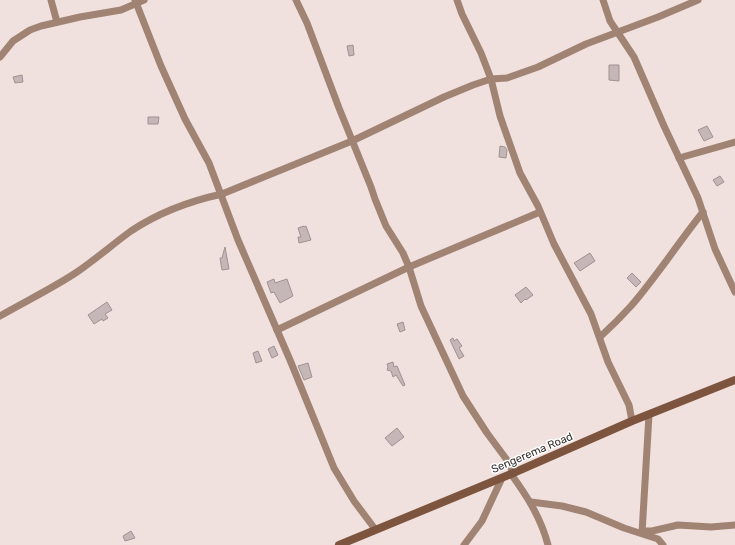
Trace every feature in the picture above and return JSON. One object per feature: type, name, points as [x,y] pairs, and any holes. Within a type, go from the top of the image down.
[{"type":"main road","name":"Sengerema Road","points":[[338,545],[502,478],[632,421],[735,380]]},
{"type":"street","points":[[51,0],[57,22]]},
{"type":"street","points":[[0,57],[13,41],[21,35],[41,26],[121,10],[136,2],[144,0]]},
{"type":"street","points":[[296,0],[307,23],[328,81],[386,226],[403,253],[409,267],[421,306],[463,396],[511,467],[511,474],[530,502],[541,522],[548,545]]},
{"type":"street","points":[[457,0],[462,14],[481,53],[514,159],[554,244],[591,314],[608,362],[629,405],[632,421]]},
{"type":"street","points":[[603,0],[610,21],[634,57],[698,198],[708,231],[721,264],[735,292]]},
{"type":"street","points":[[0,316],[77,272],[132,231],[175,208],[207,197],[222,194],[352,141],[444,97],[473,85],[490,79],[507,78],[538,67],[586,44],[698,0]]},
{"type":"street","points":[[136,2],[161,66],[222,194],[238,240],[334,468],[354,501],[376,529]]},
{"type":"street","points":[[679,158],[735,142]]},
{"type":"street","points":[[277,330],[409,267],[540,212]]},
{"type":"street","points":[[600,337],[631,306],[703,212]]},
{"type":"street","points":[[642,532],[649,415]]},
{"type":"street","points":[[464,545],[482,521],[502,478]]},
{"type":"street","points":[[530,502],[562,506],[586,512],[624,528],[642,532],[658,539],[663,545]]},
{"type":"street","points":[[642,532],[678,525],[712,527],[735,525]]},
{"type":"building","points":[[353,45],[354,55],[349,56],[347,46]]},
{"type":"building","points":[[609,65],[619,65],[619,81],[609,80]]},
{"type":"building","points":[[22,75],[23,82],[15,83],[13,77]]},
{"type":"building","points":[[148,117],[159,117],[158,124],[148,124]]},
{"type":"building","points":[[707,126],[713,137],[704,141],[698,130]]},
{"type":"building","points":[[500,146],[505,147],[507,150],[506,158],[499,157]]},
{"type":"building","points":[[720,176],[724,182],[717,186],[713,180]]},
{"type":"building","points":[[306,226],[311,240],[299,243],[298,237],[301,237],[298,228]]},
{"type":"building","points":[[225,247],[229,269],[222,270],[220,258],[222,258]]},
{"type":"building","points":[[590,253],[595,261],[580,271],[574,263]]},
{"type":"building","points":[[632,273],[641,282],[636,287],[627,278]]},
{"type":"building","points":[[274,279],[275,283],[287,279],[293,296],[280,303],[274,292],[271,293],[267,282]]},
{"type":"building","points":[[526,287],[533,295],[521,303],[515,295]]},
{"type":"building","points":[[107,302],[112,310],[105,314],[108,318],[103,321],[102,319],[94,324],[88,315]]},
{"type":"building","points":[[403,322],[405,330],[400,332],[397,324]]},
{"type":"building","points":[[453,338],[454,341],[457,339],[462,346],[459,348],[464,356],[459,359],[450,340]]},
{"type":"building","points":[[274,346],[278,355],[272,358],[268,349]]},
{"type":"building","points":[[258,351],[262,361],[256,363],[253,353]]},
{"type":"building","points":[[393,362],[394,367],[397,366],[405,385],[403,386],[396,375],[393,377],[391,371],[387,370],[387,364]]},
{"type":"building","points":[[308,363],[312,377],[304,380],[298,366]]},
{"type":"building","points":[[397,428],[404,437],[392,446],[385,438]]},
{"type":"building","points":[[131,531],[135,538],[125,541],[123,536]]}]
